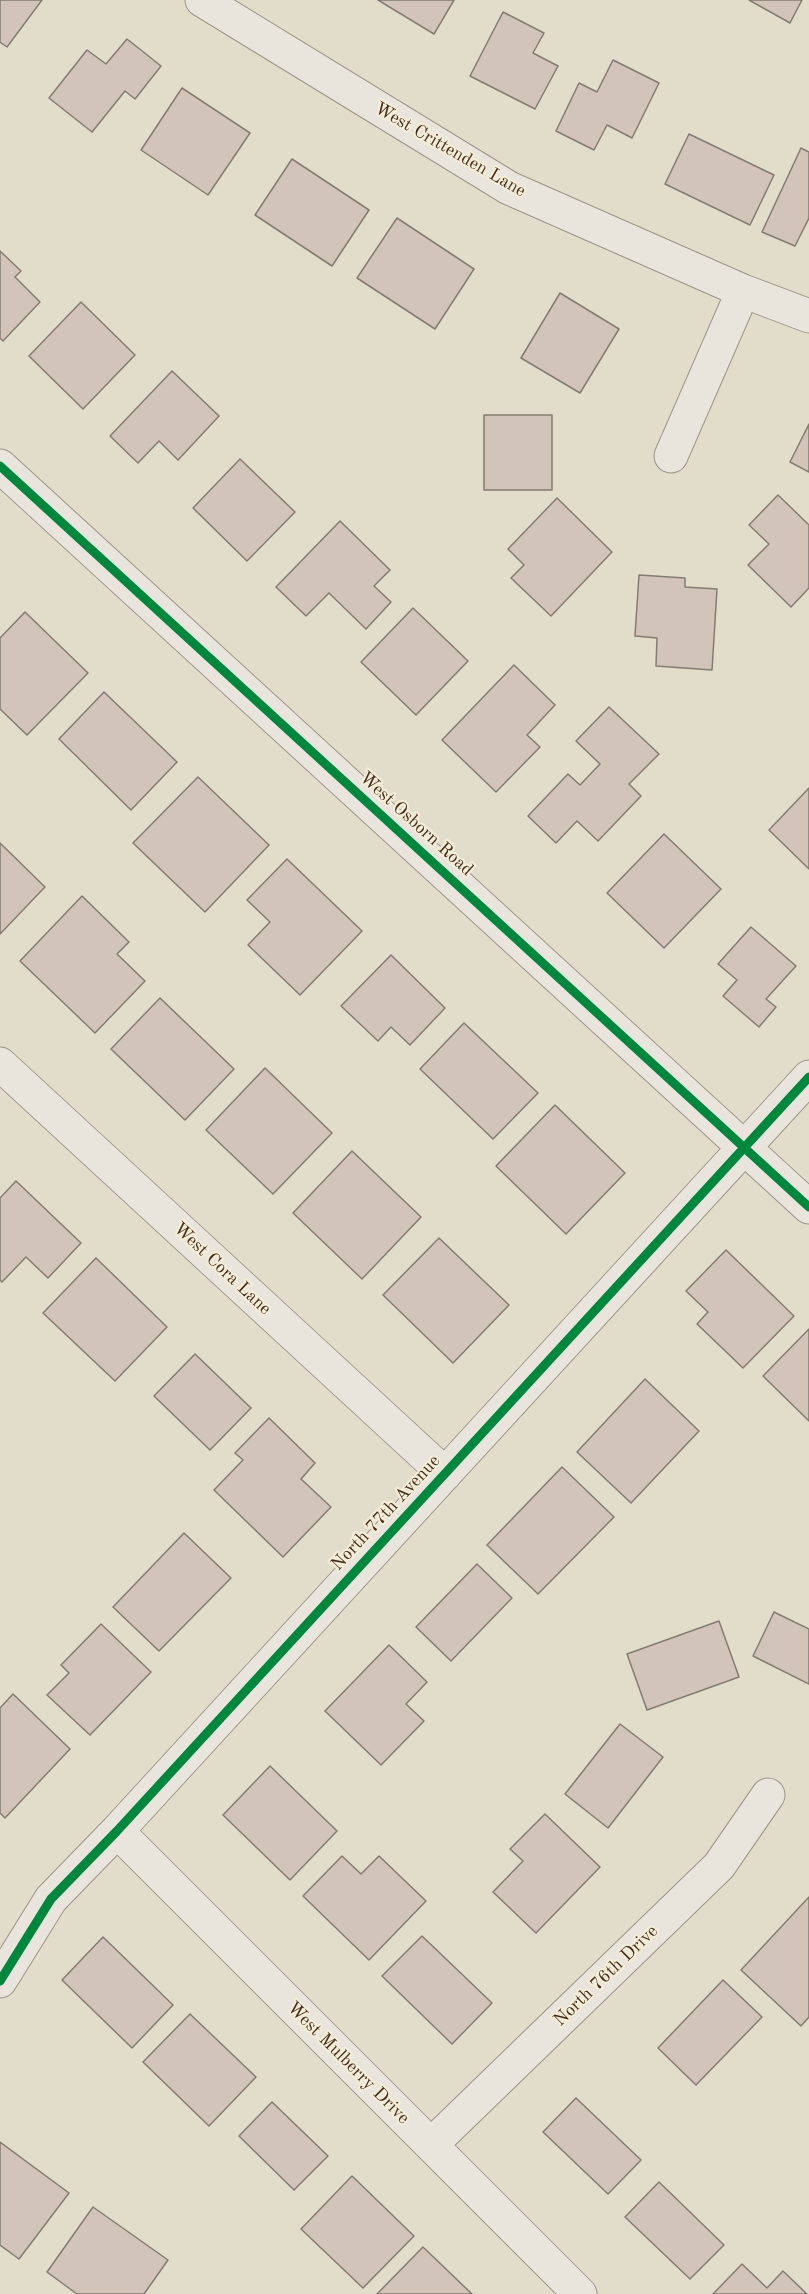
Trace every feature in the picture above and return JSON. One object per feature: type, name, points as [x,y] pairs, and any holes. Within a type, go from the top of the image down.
[{"type":"street","name":"West Crittenden Lane","points":[[202,0],[509,188],[744,291],[809,316]]},
{"type":"street","points":[[671,456],[744,291]]},
{"type":"street","name":"West Osborn Road","points":[[0,466],[809,1207]]},
{"type":"street","name":"West Cora Lane","points":[[0,1064],[445,1474]]},
{"type":"street","name":"North 77th Avenue","points":[[0,1981],[51,1899],[117,1831],[809,1077]]},
{"type":"street","name":"North 76th Drive","points":[[431,2145],[719,1866],[768,1795]]},
{"type":"street","name":"West Mulberry Drive","points":[[117,1831],[580,2294]]},
{"type":"building","points":[[0,0],[42,0],[7,47],[0,42]]},
{"type":"building","points":[[378,0],[454,0],[434,34]]},
{"type":"building","points":[[749,0],[802,0],[790,23]]},
{"type":"building","points":[[503,12],[544,33],[533,53],[558,66],[535,109],[470,76]]},
{"type":"building","points":[[127,39],[161,66],[135,99],[125,91],[92,132],[49,98],[87,50],[106,64]]},
{"type":"building","points":[[613,60],[659,83],[632,138],[607,125],[594,150],[556,131],[579,83],[597,92]]},
{"type":"building","points":[[182,88],[250,133],[208,195],[141,150]]},
{"type":"building","points":[[689,134],[774,175],[750,225],[665,184]]},
{"type":"building","points":[[801,148],[809,152],[809,218],[795,246],[762,232]]},
{"type":"building","points":[[292,159],[369,210],[332,266],[255,215]]},
{"type":"building","points":[[397,218],[474,269],[435,329],[357,278]]},
{"type":"building","points":[[0,251],[21,271],[15,277],[40,302],[3,341],[0,338]]},
{"type":"building","points":[[560,293],[619,329],[580,393],[521,358]]},
{"type":"building","points":[[81,302],[135,355],[83,409],[29,356]]},
{"type":"building","points":[[172,371],[219,416],[178,460],[159,441],[138,463],[110,436]]},
{"type":"building","points":[[484,415],[552,415],[552,490],[484,490]]},
{"type":"building","points":[[809,424],[809,472],[790,462]]},
{"type":"building","points":[[240,459],[295,512],[247,561],[193,508]]},
{"type":"building","points":[[778,495],[809,525],[809,588],[791,607],[748,565],[769,544],[749,525]]},
{"type":"building","points":[[557,498],[612,552],[551,616],[511,578],[524,565],[508,549]]},
{"type":"building","points":[[340,521],[390,570],[374,586],[391,602],[366,629],[329,593],[306,616],[276,587]]},
{"type":"building","points":[[639,575],[685,578],[685,587],[717,589],[712,670],[656,666],[657,638],[635,636]]},
{"type":"building","points":[[413,608],[468,661],[416,715],[361,662]]},
{"type":"building","points":[[25,612],[88,673],[27,735],[0,709],[0,638]]},
{"type":"building","points":[[514,665],[555,705],[527,735],[540,747],[496,792],[442,740]]},
{"type":"building","points":[[104,692],[177,762],[131,810],[59,739]]},
{"type":"building","points":[[609,707],[659,754],[629,784],[641,796],[598,841],[577,821],[556,843],[528,816],[568,774],[580,785],[600,764],[576,741]]},
{"type":"building","points":[[198,777],[269,845],[205,912],[133,843]]},
{"type":"building","points":[[809,788],[809,869],[769,830]]},
{"type":"building","points":[[664,834],[721,889],[664,948],[607,893]]},
{"type":"building","points":[[0,843],[45,887],[0,934]]},
{"type":"building","points":[[287,859],[362,931],[300,995],[248,945],[270,922],[247,900]]},
{"type":"building","points":[[82,896],[129,942],[117,954],[145,981],[95,1033],[20,961]]},
{"type":"building","points":[[751,927],[796,966],[766,999],[776,1007],[759,1027],[723,996],[737,980],[718,964]]},
{"type":"building","points":[[391,955],[445,1008],[410,1045],[391,1027],[378,1041],[341,1006]]},
{"type":"building","points":[[160,998],[234,1069],[185,1120],[111,1049]]},
{"type":"building","points":[[464,1023],[538,1093],[493,1139],[420,1069]]},
{"type":"building","points":[[265,1068],[332,1133],[273,1194],[206,1130]]},
{"type":"building","points":[[555,1105],[625,1173],[566,1234],[496,1166]]},
{"type":"building","points":[[352,1151],[421,1217],[362,1279],[293,1213]]},
{"type":"building","points":[[16,1181],[81,1243],[48,1278],[26,1257],[2,1282],[0,1280],[0,1198]]},
{"type":"building","points":[[439,1238],[509,1305],[453,1363],[383,1295]]},
{"type":"building","points":[[726,1250],[794,1316],[743,1368],[697,1324],[708,1312],[686,1291]]},
{"type":"building","points":[[96,1258],[167,1327],[115,1381],[43,1313]]},
{"type":"building","points":[[809,1329],[809,1421],[763,1376]]},
{"type":"building","points":[[195,1354],[251,1408],[210,1450],[154,1396]]},
{"type":"building","points":[[645,1379],[699,1431],[631,1503],[577,1452]]},
{"type":"building","points":[[269,1418],[315,1463],[301,1479],[331,1507],[283,1557],[214,1490],[243,1460],[235,1453]]},
{"type":"building","points":[[562,1467],[614,1517],[538,1594],[487,1545]]},
{"type":"building","points":[[184,1533],[231,1578],[159,1651],[113,1607]]},
{"type":"building","points":[[477,1564],[512,1598],[451,1661],[416,1627]]},
{"type":"building","points":[[774,1612],[809,1629],[809,1684],[753,1656]]},
{"type":"building","points":[[719,1621],[739,1677],[647,1710],[627,1654]]},
{"type":"building","points":[[101,1624],[151,1672],[90,1735],[47,1695],[69,1673],[61,1665]]},
{"type":"building","points":[[389,1645],[427,1682],[406,1704],[424,1721],[381,1765],[325,1711]]},
{"type":"building","points":[[13,1694],[70,1749],[5,1818],[0,1813],[0,1708]]},
{"type":"building","points":[[620,1724],[663,1757],[608,1828],[565,1794]]},
{"type":"building","points":[[270,1766],[337,1831],[290,1880],[223,1815]]},
{"type":"building","points":[[545,1814],[600,1867],[536,1933],[493,1892],[523,1861],[510,1849]]},
{"type":"building","points":[[342,1856],[361,1874],[379,1856],[426,1901],[369,1960],[303,1896]]},
{"type":"building","points":[[809,1897],[809,2017],[801,2026],[741,1970]]},
{"type":"building","points":[[422,1936],[492,2003],[452,2044],[382,1976]]},
{"type":"building","points":[[103,1937],[173,2005],[132,2048],[62,1980]]},
{"type":"building","points":[[723,1980],[762,2017],[696,2085],[658,2048]]},
{"type":"building","points":[[190,2014],[256,2077],[209,2126],[143,2062]]},
{"type":"building","points":[[576,2098],[641,2160],[608,2194],[543,2132]]},
{"type":"building","points":[[272,2102],[328,2156],[294,2190],[239,2136]]},
{"type":"building","points":[[0,2142],[69,2193],[19,2259],[0,2245]]},
{"type":"building","points":[[352,2176],[414,2236],[363,2288],[301,2229]]},
{"type":"building","points":[[659,2182],[724,2245],[690,2279],[625,2217]]},
{"type":"building","points":[[93,2207],[168,2260],[144,2294],[77,2294],[47,2272]]},
{"type":"building","points":[[423,2247],[472,2294],[377,2294]]},
{"type":"building","points":[[742,2264],[767,2288],[783,2271],[807,2294],[713,2294]]},
{"type":"cycle path","points":[[0,466],[809,1207]]},
{"type":"cycle path","points":[[0,1981],[51,1899],[117,1831],[809,1077]]}]
